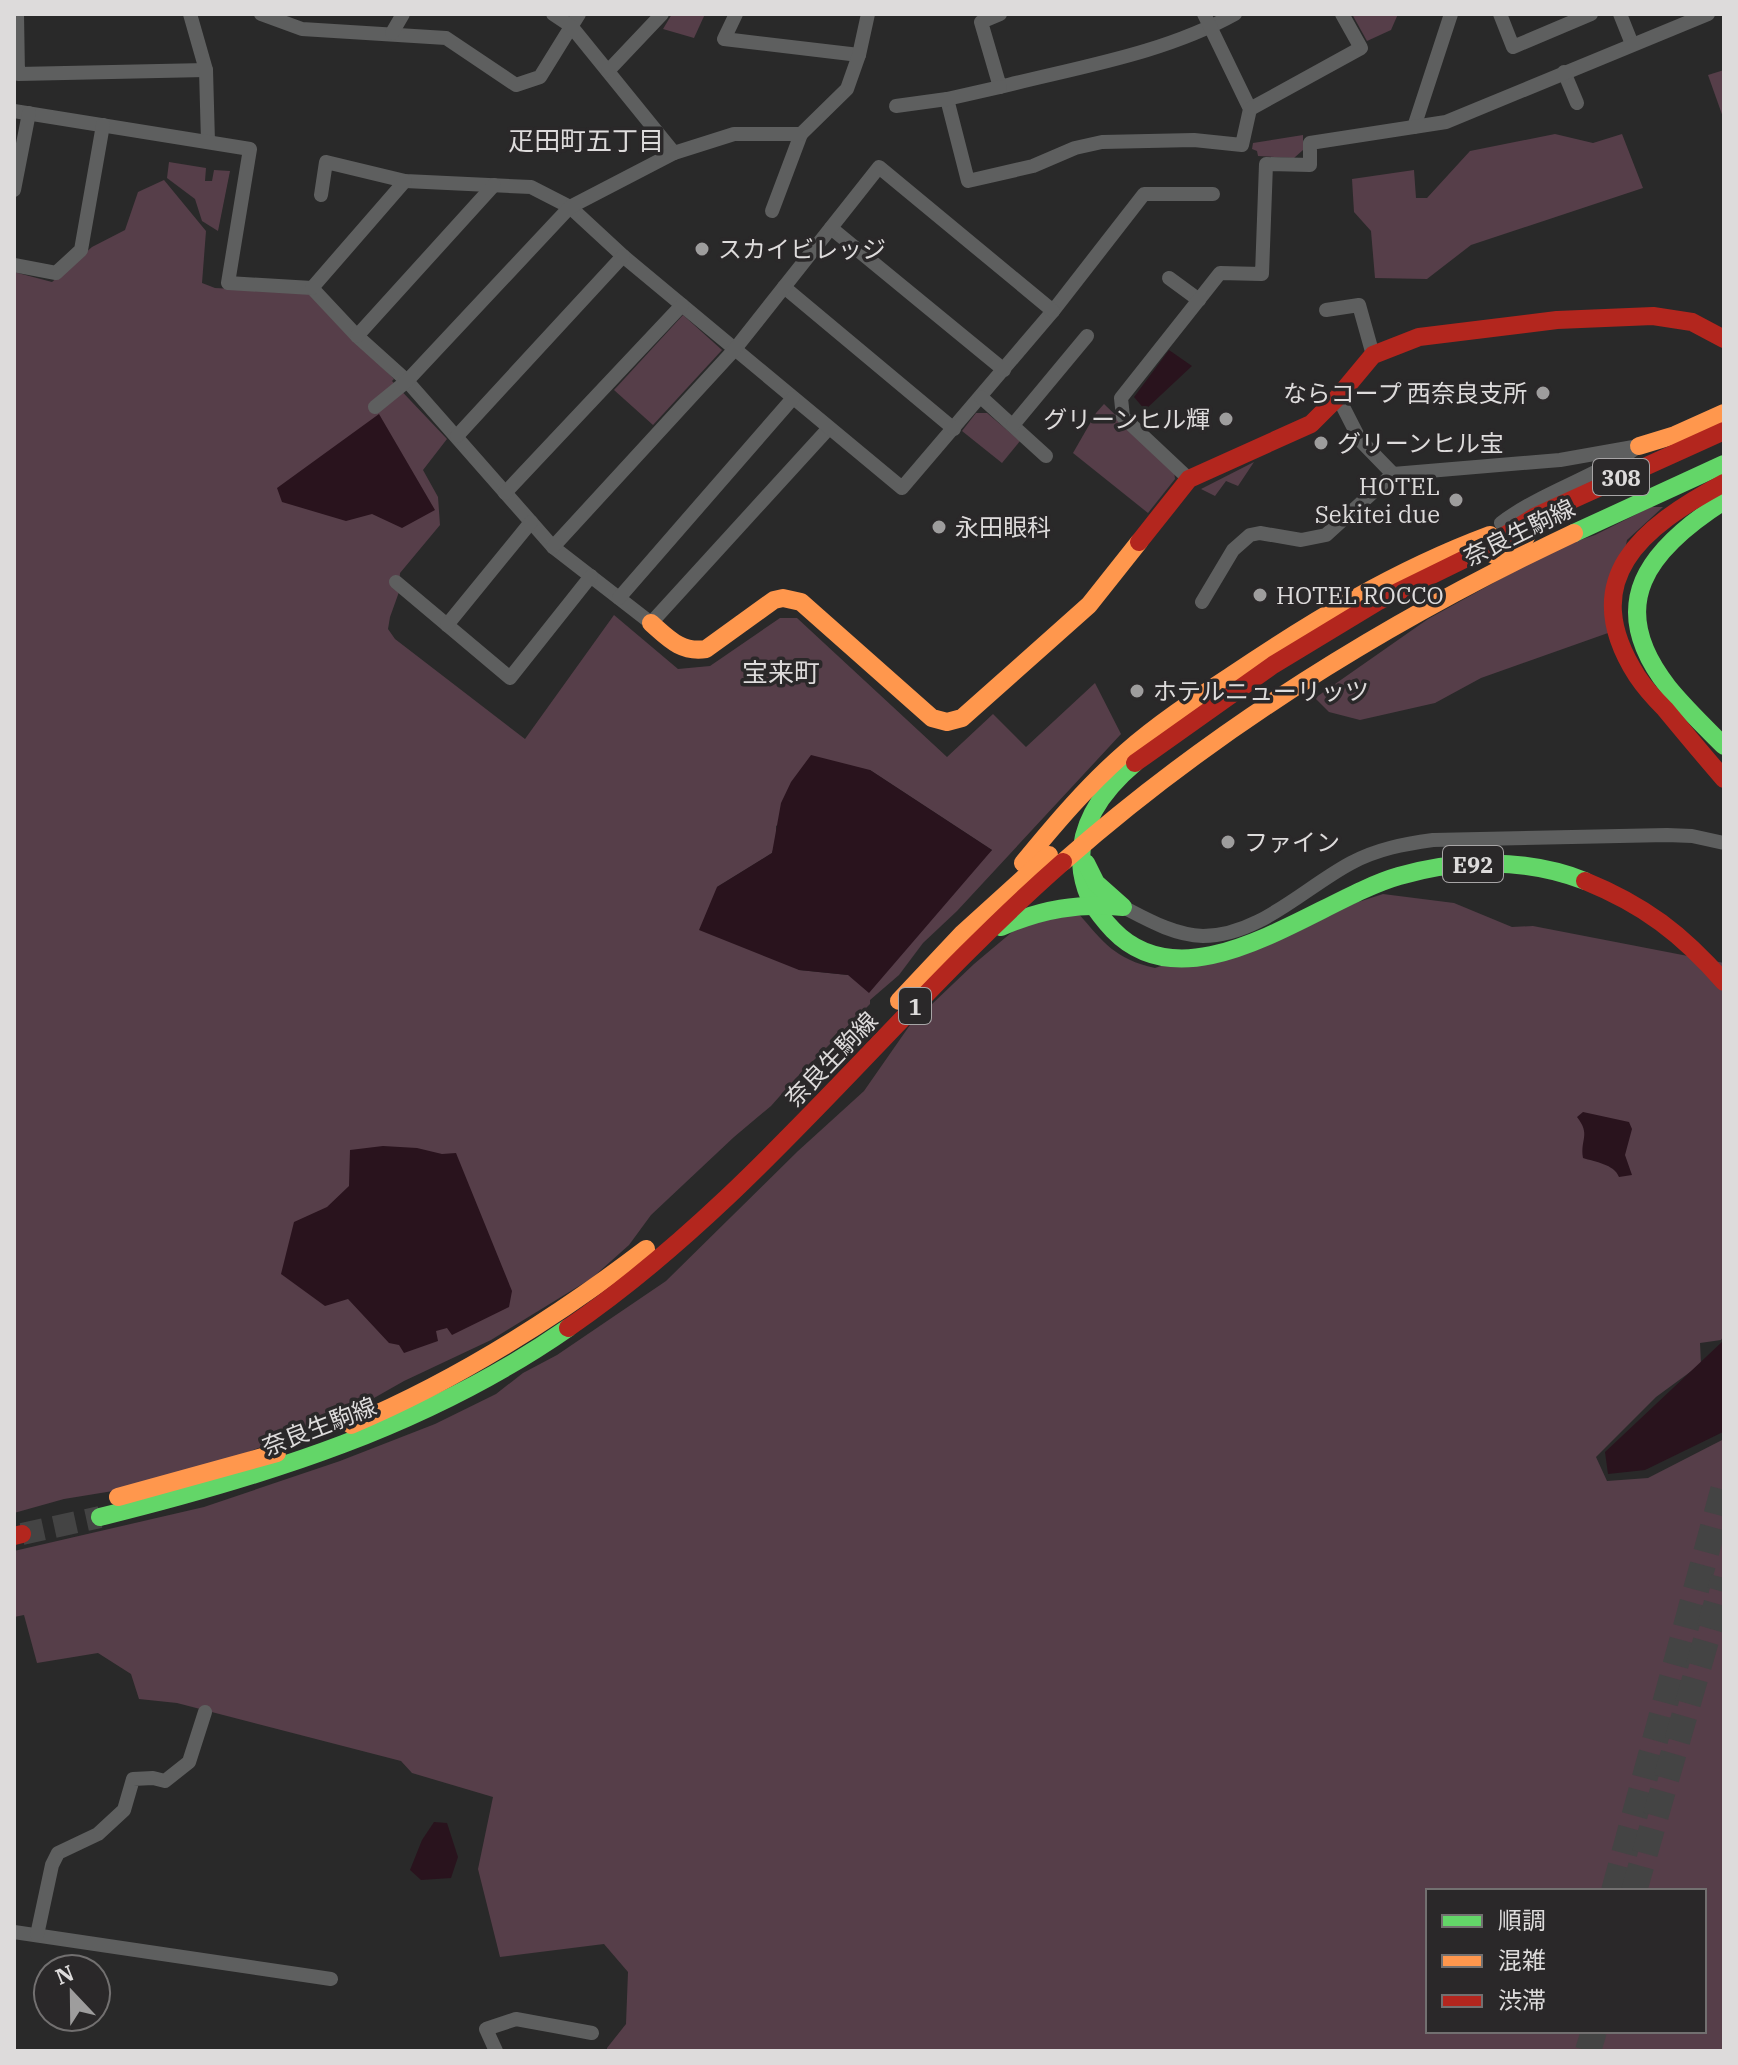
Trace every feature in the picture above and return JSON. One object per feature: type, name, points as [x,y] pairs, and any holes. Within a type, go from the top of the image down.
[{"type":"main road","points":[[651,623],[680,648],[697,651],[706,649],[774,600],[792,599],[801,602],[932,718],[954,721],[962,718],[1089,605],[1189,479],[1311,424],[1373,355],[1419,337],[1557,320],[1653,316],[1692,322],[1722,333]]},
{"type":"main road","points":[[1639,446],[1675,435],[1724,413]]},
{"type":"main road","name":"308","points":[[1523,531],[1724,431]]},
{"type":"main road","name":"308","points":[[1523,531],[1724,443]]},
{"type":"main road","name":"奈良生駒線","points":[[1523,531],[1321,652],[1242,705],[1118,798],[1023,876],[962,934],[740,1166],[653,1244],[546,1324],[435,1386],[361,1421],[295,1447],[99,1510],[244,1480],[414,1415],[510,1364],[563,1330],[616,1292],[728,1198],[984,934],[1045,877],[1219,737],[1385,630],[1554,540],[1724,464]]},
{"type":"main road","points":[[1724,483],[1678,507],[1642,537],[1621,567],[1612,599],[1611,618],[1625,660],[1724,779]]},
{"type":"main road","points":[[1724,501],[1680,531],[1659,551],[1645,572],[1636,598],[1636,610],[1644,646],[1655,669],[1724,746]]},
{"type":"main road","name":"E92","points":[[1523,531],[1485,543],[1354,615],[1293,652],[1137,764],[1103,795],[1085,830],[1081,853],[1086,891],[1095,910],[1116,934],[1140,950],[1159,956],[1202,958],[1252,944],[1394,877],[1438,866],[1504,865],[1572,876],[1638,903],[1686,939],[1724,982]]},
{"type":"main road","name":"奈良生駒線","points":[[962,934],[1069,808],[1138,742],[1210,689],[1334,608],[1371,588],[1485,543]]},
{"type":"main road","points":[[1105,827],[1087,853],[1086,865],[1090,877],[1123,907]]},
{"type":"main road","points":[[984,934],[1048,908],[1066,904],[1123,907]]},
{"type":"street","points":[[17,14],[18,74],[206,70]]},
{"type":"street","points":[[190,14],[206,70],[208,142]]},
{"type":"street","points":[[261,14],[302,29],[446,38],[516,85],[540,77],[575,20]]},
{"type":"street","points":[[302,29],[311,14]]},
{"type":"street","points":[[392,33],[403,14]]},
{"type":"street","points":[[553,14],[575,20],[608,71],[674,153]]},
{"type":"street","points":[[608,71],[662,14]]},
{"type":"street","points":[[736,14],[724,39],[859,55]]},
{"type":"street","points":[[772,211],[801,134],[847,89],[868,14]]},
{"type":"street","points":[[1000,14],[981,22],[1000,87]]},
{"type":"street","points":[[896,106],[947,99],[1147,50],[1207,21],[1235,14]]},
{"type":"street","points":[[1250,109],[1361,48],[1342,14]]},
{"type":"street","points":[[1414,127],[1451,14]]},
{"type":"street","points":[[1500,14],[1513,47],[1591,14]]},
{"type":"street","points":[[1620,14],[1632,44]]},
{"type":"street","points":[[1189,479],[1123,417],[1121,398],[1220,273],[1262,274],[1266,164],[1310,165],[1310,143],[1446,122],[1708,14]]},
{"type":"street","points":[[947,99],[968,181],[1033,166],[1075,148],[1102,142],[1194,140],[1242,145],[1250,109],[1207,21]]},
{"type":"street","points":[[1564,72],[1577,103]]},
{"type":"street","points":[[14,190],[22,112],[250,149],[228,283],[312,288],[357,336],[407,381],[553,547],[651,623],[829,428]]},
{"type":"street","points":[[14,265],[56,273],[81,250],[103,125]]},
{"type":"street","points":[[375,407],[407,381],[570,207],[674,153],[734,134],[801,134]]},
{"type":"street","points":[[321,195],[326,162],[405,181],[531,187],[570,207],[623,256],[902,488],[1053,311],[1144,194],[1213,194]]},
{"type":"street","points":[[553,547],[735,349],[879,167],[1053,311]]},
{"type":"street","points":[[312,288],[405,181]]},
{"type":"street","points":[[357,336],[494,185]]},
{"type":"street","points":[[831,228],[1004,370]]},
{"type":"street","points":[[457,436],[623,256]]},
{"type":"street","points":[[1169,278],[1199,300]]},
{"type":"street","points":[[784,287],[954,429]]},
{"type":"street","points":[[505,493],[682,305]]},
{"type":"street","points":[[1326,310],[1359,305],[1373,355]]},
{"type":"street","points":[[1013,425],[1087,336]]},
{"type":"street","points":[[981,397],[1046,456]]},
{"type":"street","points":[[1338,397],[1360,440],[1393,474]]},
{"type":"street","points":[[619,598],[793,398]]},
{"type":"street","points":[[1202,602],[1233,550],[1250,535],[1260,533],[1301,540],[1326,535],[1393,474],[1560,460],[1639,446]]},
{"type":"street","points":[[1485,543],[1518,511],[1613,464],[1639,446]]},
{"type":"street","points":[[447,625],[531,522]]},
{"type":"street","points":[[396,582],[510,678],[591,576]]},
{"type":"street","points":[[1123,907],[1179,933],[1223,935],[1264,918],[1348,864],[1405,844],[1433,840],[1667,835],[1692,836],[1724,843]]},
{"type":"street","points":[[37,1935],[52,1865],[58,1853],[98,1834],[124,1810],[133,1779],[165,1781],[189,1762],[205,1712]]},
{"type":"street","points":[[14,1932],[331,1979]]},
{"type":"street","points":[[496,2051],[486,2029],[516,2019],[592,2033]]},
{"type":"shaded area","points":[[672,14],[705,14],[694,38],[663,29]]},
{"type":"shaded area","points":[[1352,14],[1398,14],[1391,30],[1367,41]]},
{"type":"shaded area","points":[[1724,70],[1724,120],[1708,75]]},
{"type":"shaded area","points":[[1555,134],[1593,143],[1622,134],[1643,188],[1471,245],[1427,279],[1375,278],[1371,231],[1354,212],[1352,179],[1414,170],[1416,198],[1427,198],[1470,151]]},
{"type":"shaded area","points":[[1303,135],[1303,150],[1294,158],[1258,156],[1257,151],[1252,149],[1253,143]]},
{"type":"shaded area","points":[[169,162],[206,168],[205,181],[212,181],[214,170],[230,171],[218,231],[202,221],[195,199],[167,178]]},
{"type":"shaded area","points":[[164,180],[206,231],[202,283],[215,288],[309,293],[394,379],[392,381],[447,439],[423,470],[438,497],[440,525],[400,573],[399,592],[388,629],[395,639],[525,739],[614,615],[678,669],[710,666],[780,618],[797,618],[947,757],[993,714],[1026,747],[1095,683],[1121,734],[957,911],[923,943],[899,975],[870,1000],[870,1004],[771,1106],[651,1215],[629,1245],[592,1278],[491,1340],[404,1381],[344,1415],[243,1454],[113,1491],[64,1499],[14,1513],[14,272],[52,282],[92,247],[125,230],[138,192]],"holes":[[[870,770],[992,850],[848,975],[799,970],[717,887],[772,853],[776,826]]]},
{"type":"shaded area","points":[[683,315],[722,350],[653,425],[614,390]]},
{"type":"shaded area","points":[[1169,350],[1192,366],[1145,410],[1134,397]]},
{"type":"shaded area","points":[[1104,404],[1174,471],[1175,479],[1148,513],[1073,453]]},
{"type":"shaded area","points":[[976,413],[987,413],[1020,441],[1002,463],[962,431]]},
{"type":"shaded area","points":[[379,414],[435,510],[402,528],[372,514],[346,521],[282,502],[277,488]]},
{"type":"shaded area","points":[[1254,462],[1238,486],[1226,481],[1215,496],[1201,489]]},
{"type":"shaded area","points":[[1651,507],[1663,507],[1627,540],[1608,633],[1481,678],[1435,703],[1360,720],[1329,712],[1315,698],[1428,619],[1557,548],[1595,535]]},
{"type":"shaded area","points":[[811,755],[870,770],[992,850],[869,993],[848,975],[799,970],[699,930],[717,887],[772,853],[781,803],[791,782]]},
{"type":"shaded area","points":[[1383,894],[1454,903],[1512,927],[1533,926],[1724,963],[1724,1335],[1721,1340],[1700,1343],[1701,1364],[1656,1397],[1596,1457],[1607,1481],[1648,1478],[1724,1439],[1724,2051],[607,2051],[626,2024],[628,1972],[604,1944],[500,1957],[478,1869],[493,1797],[412,1773],[401,1761],[177,1703],[139,1699],[131,1674],[98,1653],[37,1663],[24,1615],[14,1617],[14,1551],[204,1507],[340,1461],[435,1424],[496,1394],[523,1373],[557,1355],[666,1281],[798,1151],[864,1091],[910,1025],[1018,927],[1078,913],[1111,948],[1155,968]]},
{"type":"shaded area","points":[[1583,1112],[1629,1122],[1632,1129],[1625,1155],[1632,1175],[1619,1177],[1609,1166],[1583,1158],[1584,1133],[1577,1117]]},
{"type":"shaded area","points":[[383,1146],[456,1153],[512,1291],[509,1307],[452,1335],[447,1328],[436,1331],[438,1341],[404,1353],[399,1345],[389,1343],[348,1299],[325,1306],[281,1274],[294,1222],[327,1207],[349,1186],[350,1150]]},
{"type":"shaded area","points":[[1724,1340],[1723,1432],[1645,1470],[1608,1474],[1605,1452]]},
{"type":"shaded area","points":[[434,1822],[447,1823],[458,1857],[451,1878],[421,1880],[410,1870],[422,1840]]},
{"type":"tunnel","points":[[1615,1889],[1724,1487]]},
{"type":"tunnel","points":[[22,1534],[100,1517]]},
{"type":"tunnel","points":[[1635,1889],[1724,1578]]},
{"type":"tunnel","points":[[1588,2051],[1593,2033]]},
{"type":"traffic: fast","points":[[1574,533],[1724,464]]},
{"type":"traffic: fast","points":[[1724,501],[1697,519],[1656,559],[1644,581],[1637,604],[1639,630],[1649,657],[1668,687],[1724,746]]},
{"type":"traffic: fast","points":[[1135,763],[1112,785],[1094,811],[1087,825],[1081,855],[1084,881],[1093,904],[1113,930],[1144,952],[1179,959],[1216,954],[1254,942],[1367,888],[1399,876],[1444,866],[1516,865],[1563,873],[1585,881]]},
{"type":"traffic: fast","points":[[1001,927],[1060,909],[1123,907],[1096,883],[1086,863]]},
{"type":"traffic: fast","points":[[100,1517],[223,1484],[343,1444],[459,1393],[514,1363],[568,1328]]},
{"type":"traffic: slow","points":[[1639,446],[1675,435],[1724,413]]},
{"type":"traffic: slow","points":[[1063,862],[1182,766],[1307,680],[1438,602],[1574,533]]},
{"type":"traffic: slow","points":[[1023,863],[1098,778],[1176,713],[1355,598],[1421,564],[1490,535]]},
{"type":"traffic: slow","points":[[1494,555],[1526,537]]},
{"type":"traffic: slow","points":[[651,623],[682,646],[706,649],[774,600],[783,598],[801,602],[932,718],[947,722],[962,718],[1089,605],[1139,542]]},
{"type":"traffic: slow","points":[[899,1001],[962,934],[1049,855]]},
{"type":"traffic: slow","points":[[351,1425],[429,1388],[504,1346],[576,1300],[646,1249]]},
{"type":"traffic: slow","points":[[118,1497],[277,1453]]},
{"type":"traffic: jam","points":[[1139,542],[1189,479],[1311,424],[1373,355],[1419,337],[1557,320],[1653,316],[1692,322],[1724,339]]},
{"type":"traffic: jam","points":[[1135,763],[1273,665],[1377,602],[1477,553],[1534,517],[1724,431]]},
{"type":"traffic: jam","points":[[1724,483],[1667,518],[1644,538],[1626,560],[1616,584],[1613,611],[1620,642],[1637,676],[1724,779]]},
{"type":"traffic: jam","points":[[568,1328],[636,1277],[701,1222],[1000,920],[1063,862]]},
{"type":"traffic: jam","points":[[1585,881],[1626,900],[1661,922],[1693,949],[1724,982]]},
{"type":"traffic: jam","points":[[14,1536],[22,1534]]},
{"type":"place","name":"スカイビレッジ","points":[[702,249]]},
{"type":"place","name":"ならコープ 西奈良支所","points":[[1543,393]]},
{"type":"place","name":"グリーンヒル輝","points":[[1226,419]]},
{"type":"place","name":"グリーンヒル宝","points":[[1321,443]]},
{"type":"place","name":"HOTEL Sekitei due","points":[[1456,500]]},
{"type":"place","name":"永田眼科","points":[[939,527]]},
{"type":"place","name":"HOTEL ROCCO","points":[[1260,595]]},
{"type":"place","name":"ホテルニューリッツ","points":[[1137,691]]},
{"type":"place","name":"ファイン","points":[[1228,842]]},
{"type":"district","name":"疋田町五丁目","points":[[586,140]]},
{"type":"district","name":"宝来町","points":[[781,672]]}]
